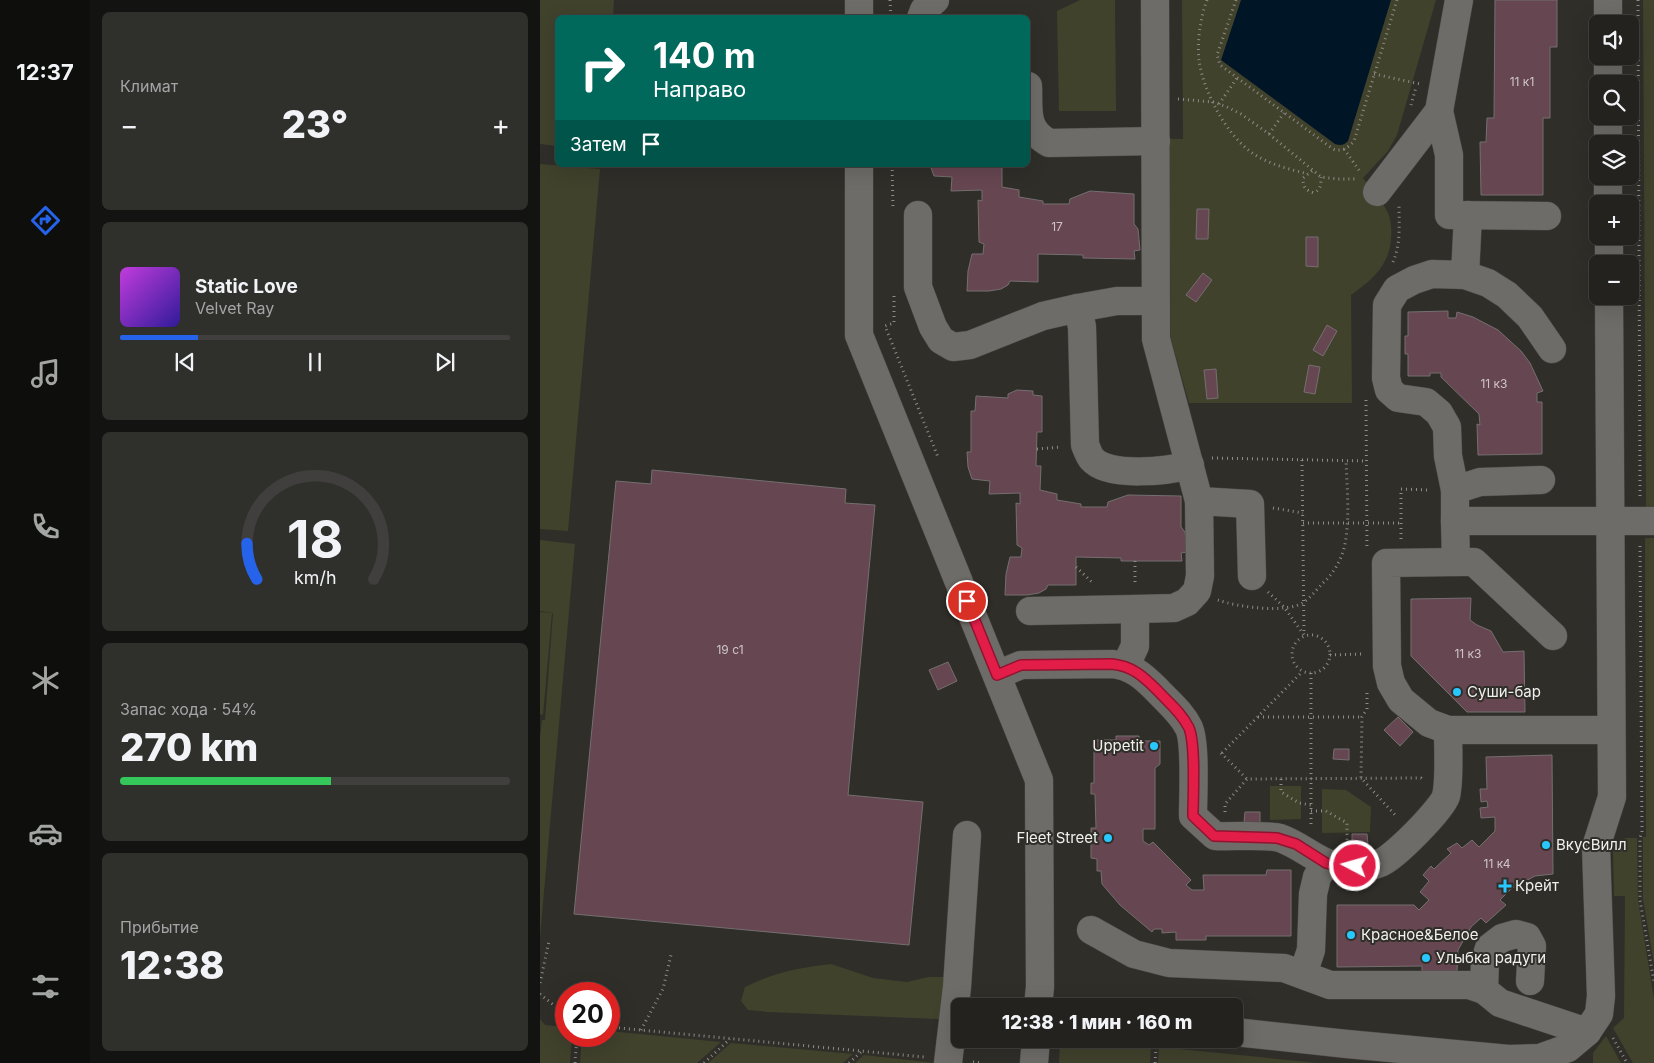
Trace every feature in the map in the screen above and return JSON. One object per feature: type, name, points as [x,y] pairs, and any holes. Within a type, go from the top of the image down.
[{"type":"lane","points":[[858,0],[859,15]]},
{"type":"lane","points":[[922,15],[924,10],[935,0]]},
{"type":"lane","points":[[1030,611],[1174,608],[1187,602],[1197,591],[1200,576],[1199,501],[1156,339],[1155,0]]},
{"type":"lane","points":[[1459,0],[1427,81],[1438,111],[1449,155],[1449,215],[1547,216]]},
{"type":"lane","points":[[1608,0],[1608,15]]},
{"type":"lane","points":[[1378,190],[1438,111]]},
{"type":"lane","points":[[1030,123],[1038,137],[1048,143],[1156,141]]},
{"type":"lane","points":[[859,167],[859,336],[1038,780],[1039,998]]},
{"type":"lane","points":[[918,215],[918,287],[933,327],[941,340],[954,347],[970,345],[1042,316],[1117,301],[1155,302]]},
{"type":"lane","points":[[1465,275],[1468,215]]},
{"type":"lane","points":[[1456,562],[1455,490],[1448,456],[1448,427],[1439,413],[1426,402],[1398,398],[1389,390],[1386,378],[1387,305],[1397,289],[1414,280],[1432,274],[1465,275],[1488,283],[1507,295],[1530,317],[1552,349]]},
{"type":"lane","points":[[1243,1033],[1509,1059],[1540,1058],[1568,1048],[1587,1032],[1600,1014],[1596,847],[1612,797],[1609,305]]},
{"type":"lane","points":[[1078,308],[1082,327],[1085,445],[1091,459],[1102,467],[1117,471],[1173,470],[1190,465]]},
{"type":"lane","points":[[1455,490],[1480,482],[1541,480]]},
{"type":"lane","points":[[1199,501],[1250,504],[1252,576]]},
{"type":"lane","points":[[1455,521],[1647,521]]},
{"type":"lane","points":[[1553,636],[1474,562],[1386,563],[1387,666],[1392,683],[1401,700],[1428,723],[1448,730],[1611,730]]},
{"type":"lane","points":[[1126,665],[1135,646],[1135,609]]},
{"type":"lane","points":[[997,675],[1021,665],[1126,665],[1147,680],[1178,712],[1189,729],[1192,749],[1193,816],[1214,836],[1277,838],[1328,856],[1342,867],[1380,864],[1392,857],[1440,807],[1446,796],[1448,730]]},
{"type":"lane","points":[[948,1061],[957,987],[967,835]]},
{"type":"lane","points":[[1302,974],[1311,950],[1313,894],[1317,877],[1328,856]]},
{"type":"lane","points":[[1091,930],[1134,954],[1168,963],[1284,968],[1330,985],[1469,985],[1484,990],[1500,1003],[1587,1032]]},
{"type":"lane","points":[[1484,990],[1485,961],[1489,948],[1502,938],[1516,934],[1527,937],[1532,946],[1530,981]]},
{"type":"lane","points":[[1034,1063],[1035,1048]]},
{"type":"path","points":[[890,0],[891,15]]},
{"type":"path","points":[[1207,0],[1203,9],[1198,46],[1199,62],[1213,102],[1226,126],[1251,152],[1276,165],[1308,174]]},
{"type":"path","points":[[1236,0],[1217,55],[1220,65],[1338,151],[1344,150],[1354,141],[1397,0]]},
{"type":"path","points":[[1638,0],[1647,521],[1640,900],[1654,982]]},
{"type":"path","points":[[1374,74],[1427,81],[1409,111]]},
{"type":"path","points":[[1219,104],[1238,78]]},
{"type":"path","points":[[1155,98],[1219,104],[1241,114],[1269,134],[1321,177],[1378,190],[1400,231],[1398,250],[1391,268]]},
{"type":"path","points":[[1269,134],[1284,113]]},
{"type":"path","points":[[1312,171],[1303,178],[1303,185],[1307,191],[1314,193],[1319,190],[1321,177]]},
{"type":"path","points":[[1366,392],[1366,554]]},
{"type":"path","points":[[1190,465],[1200,458],[1366,461]]},
{"type":"path","points":[[1302,460],[1304,635]]},
{"type":"path","points":[[1197,591],[1213,599],[1247,608],[1295,606],[1304,602],[1329,577],[1339,563],[1345,546],[1348,524],[1346,460]]},
{"type":"path","points":[[1402,562],[1400,489],[1455,490]]},
{"type":"path","points":[[1303,523],[1401,523]]},
{"type":"path","points":[[1252,576],[1284,607],[1304,635]]},
{"type":"path","points":[[1312,634],[1325,640],[1329,647],[1330,655],[1324,668],[1310,673],[1302,672],[1296,667],[1291,653],[1297,639],[1304,635],[1312,634]]},
{"type":"path","points":[[1330,655],[1387,654]]},
{"type":"path","points":[[1222,753],[1302,672]]},
{"type":"path","points":[[1310,673],[1311,811],[1328,856]]},
{"type":"path","points":[[1367,691],[1367,709],[1362,717],[1361,778],[1414,834]]},
{"type":"path","points":[[1258,717],[1362,717]]},
{"type":"path","points":[[1192,749],[1222,753],[1247,779],[1421,778],[1432,789],[1446,796]]},
{"type":"path","points":[[1225,837],[1225,804],[1247,779]]},
{"type":"path","points":[[1281,779],[1281,792],[1298,803],[1311,805]]},
{"type":"path","points":[[1311,811],[1326,811],[1347,823],[1328,856]]},
{"type":"path","points":[[540,982],[549,942]]},
{"type":"path","points":[[641,1030],[663,989],[671,955]]},
{"type":"path","points":[[540,994],[555,1006]]},
{"type":"path","points":[[620,1028],[982,1063]]},
{"type":"path","points":[[704,1063],[731,1038]]},
{"type":"path","points":[[575,1063],[577,1047]]},
{"type":"path","points":[[1154,1063],[1156,1048]]},
{"type":"path","points":[[849,1063],[862,1051]]},
{"type":"green space","points":[[540,0],[614,0],[613,15],[555,15],[555,146],[540,144]]},
{"type":"green space","points":[[1080,0],[1115,0],[1116,111],[1059,111],[1057,11]]},
{"type":"green space","points":[[1182,0],[1436,0],[1397,135],[1388,151],[1363,178],[1388,212],[1391,223],[1391,235],[1390,249],[1383,265],[1366,284],[1351,295],[1352,403],[1189,403],[1171,339],[1169,139],[1183,139]]},
{"type":"green space","points":[[1643,0],[1654,0],[1654,508],[1646,509]]},
{"type":"green space","points":[[540,164],[555,165],[555,167],[600,169],[568,531],[540,529]]},
{"type":"green space","points":[[1645,538],[1654,538],[1654,964],[1643,899],[1643,837],[1646,837]]},
{"type":"green space","points":[[540,540],[575,544],[540,937],[540,737],[542,720],[545,720],[553,613],[540,611]]},
{"type":"green space","points":[[540,612],[552,613],[543,715],[540,714]]},
{"type":"green space","points":[[1270,786],[1301,786],[1301,819],[1270,820]]},
{"type":"green space","points":[[1322,789],[1346,790],[1371,807],[1370,832],[1322,833]]},
{"type":"green space","points":[[1637,838],[1638,900],[1654,999],[1654,1063],[1633,1063],[1613,1028],[1624,1018],[1625,896],[1614,896],[1613,852],[1619,840]]},
{"type":"green space","points":[[831,964],[873,978],[907,982],[928,977],[944,977],[944,1018],[768,1012],[748,1010],[741,1001],[745,987],[756,982],[787,971]]},
{"type":"green space","points":[[540,1019],[545,1025],[555,1026],[555,1047],[571,1047],[570,1063],[540,1063]]},
{"type":"green space","points":[[620,1032],[721,1042],[697,1063],[580,1063],[581,1047],[620,1047]]},
{"type":"green space","points":[[1606,1036],[1621,1063],[1593,1063],[1593,1053]]},
{"type":"green space","points":[[731,1043],[853,1054],[843,1063],[708,1063]]},
{"type":"green space","points":[[1060,1048],[1151,1048],[1150,1063],[1059,1063]]},
{"type":"green space","points":[[1159,1048],[1169,1048],[1318,1063],[1158,1063]]},
{"type":"green space","points":[[864,1055],[935,1063],[855,1063]]},
{"type":"water","points":[[1241,0],[1391,0],[1348,141],[1341,145],[1335,144],[1221,60]]},
{"type":"building","points":[[1495,0],[1557,0],[1557,47],[1550,47],[1550,118],[1543,118],[1543,195],[1481,195],[1480,142],[1486,142],[1487,118],[1494,118]]},
{"type":"building","points":[[931,167],[1002,167],[1002,187],[1019,190],[1019,197],[1043,201],[1043,204],[1069,204],[1070,199],[1090,191],[1134,194],[1134,224],[1138,229],[1140,250],[1134,251],[1135,259],[1083,258],[1083,255],[1038,254],[1038,282],[1010,281],[1008,285],[1001,289],[967,291],[968,271],[972,254],[983,254],[984,244],[979,242],[978,200],[982,201],[982,190],[951,191],[952,177],[934,176]]},
{"type":"building","points":[[1197,209],[1209,209],[1208,239],[1196,239]]},
{"type":"building","points":[[1306,237],[1318,237],[1318,267],[1306,266]]},
{"type":"building","points":[[1203,273],[1212,280],[1196,302],[1186,295]]},
{"type":"building","points":[[1448,311],[1448,318],[1456,318],[1457,312],[1473,317],[1498,330],[1521,351],[1530,363],[1543,391],[1537,393],[1537,402],[1542,402],[1542,454],[1478,455],[1477,424],[1480,425],[1479,414],[1441,377],[1441,373],[1430,373],[1430,376],[1408,376],[1408,354],[1405,354],[1405,336],[1408,336],[1408,312]]},
{"type":"building","points":[[1327,325],[1337,331],[1323,356],[1313,350]]},
{"type":"building","points":[[1309,365],[1320,367],[1315,394],[1304,392]]},
{"type":"building","points":[[1216,369],[1218,398],[1207,399],[1204,370]]},
{"type":"building","points":[[1017,390],[1033,391],[1033,395],[1042,396],[1042,432],[1037,432],[1036,466],[1041,466],[1040,490],[1057,494],[1057,500],[1081,504],[1081,507],[1107,507],[1108,502],[1128,495],[1181,496],[1181,527],[1185,532],[1187,552],[1181,553],[1182,561],[1121,561],[1121,558],[1076,557],[1076,585],[1048,585],[1046,589],[1039,593],[1005,595],[1006,574],[1010,557],[1021,557],[1022,548],[1017,545],[1016,503],[1020,504],[1020,493],[989,494],[990,481],[972,479],[968,467],[967,452],[971,452],[971,411],[975,411],[976,396],[1008,398],[1008,394]]},
{"type":"building","points":[[652,470],[846,489],[845,503],[875,505],[848,795],[923,802],[909,945],[574,914],[616,481],[651,484]]},
{"type":"building","points":[[1471,598],[1470,620],[1491,631],[1503,652],[1524,651],[1525,712],[1467,712],[1411,656],[1411,599]]},
{"type":"building","points":[[948,662],[957,681],[938,690],[929,670]]},
{"type":"building","points":[[1398,717],[1413,732],[1400,746],[1384,730]]},
{"type":"building","points":[[1116,736],[1139,736],[1139,741],[1160,741],[1160,764],[1155,768],[1155,829],[1143,829],[1143,841],[1149,845],[1153,842],[1191,880],[1186,885],[1192,890],[1204,890],[1203,875],[1266,875],[1267,870],[1291,870],[1291,936],[1206,936],[1206,940],[1176,940],[1176,932],[1162,933],[1162,929],[1154,929],[1152,932],[1120,905],[1102,884],[1101,871],[1097,871],[1097,859],[1091,858],[1091,828],[1096,828],[1095,794],[1091,794],[1091,783],[1094,783],[1094,740],[1116,740]]},
{"type":"building","points":[[1334,749],[1349,749],[1349,760],[1333,759]]},
{"type":"building","points":[[1552,755],[1553,874],[1535,876],[1511,889],[1500,900],[1506,905],[1486,923],[1481,918],[1471,927],[1458,950],[1457,971],[1422,971],[1422,966],[1337,967],[1337,905],[1414,905],[1419,910],[1429,900],[1420,892],[1429,881],[1423,875],[1431,866],[1434,869],[1451,853],[1447,849],[1457,843],[1462,848],[1472,840],[1479,847],[1495,831],[1495,817],[1481,818],[1480,808],[1488,807],[1487,801],[1481,802],[1480,789],[1487,789],[1486,757]]},
{"type":"building","points":[[1245,812],[1260,812],[1260,823],[1244,822]]},
{"type":"building","points":[[1352,834],[1367,834],[1368,844],[1352,845]]},
{"type":"place","name":"Суши-бар","points":[[1457,692]]},
{"type":"place","name":"Uppetit","points":[[1154,746]]},
{"type":"place","name":"Fleet Street","points":[[1108,838]]},
{"type":"place","name":"ВкусВилл","points":[[1546,845]]},
{"type":"place","name":"Крейт","points":[[1505,886]]},
{"type":"place","name":"Красное&Белое","points":[[1351,935]]},
{"type":"place","name":"Улыбка радуги","points":[[1426,958]]},
{"type":"route","points":[[967,601],[997,675],[1021,665],[1112,664],[1126,665],[1147,680],[1178,712],[1189,729],[1192,749],[1193,816],[1214,836],[1277,838],[1296,844],[1326,863],[1342,867],[1355,866]]}]
